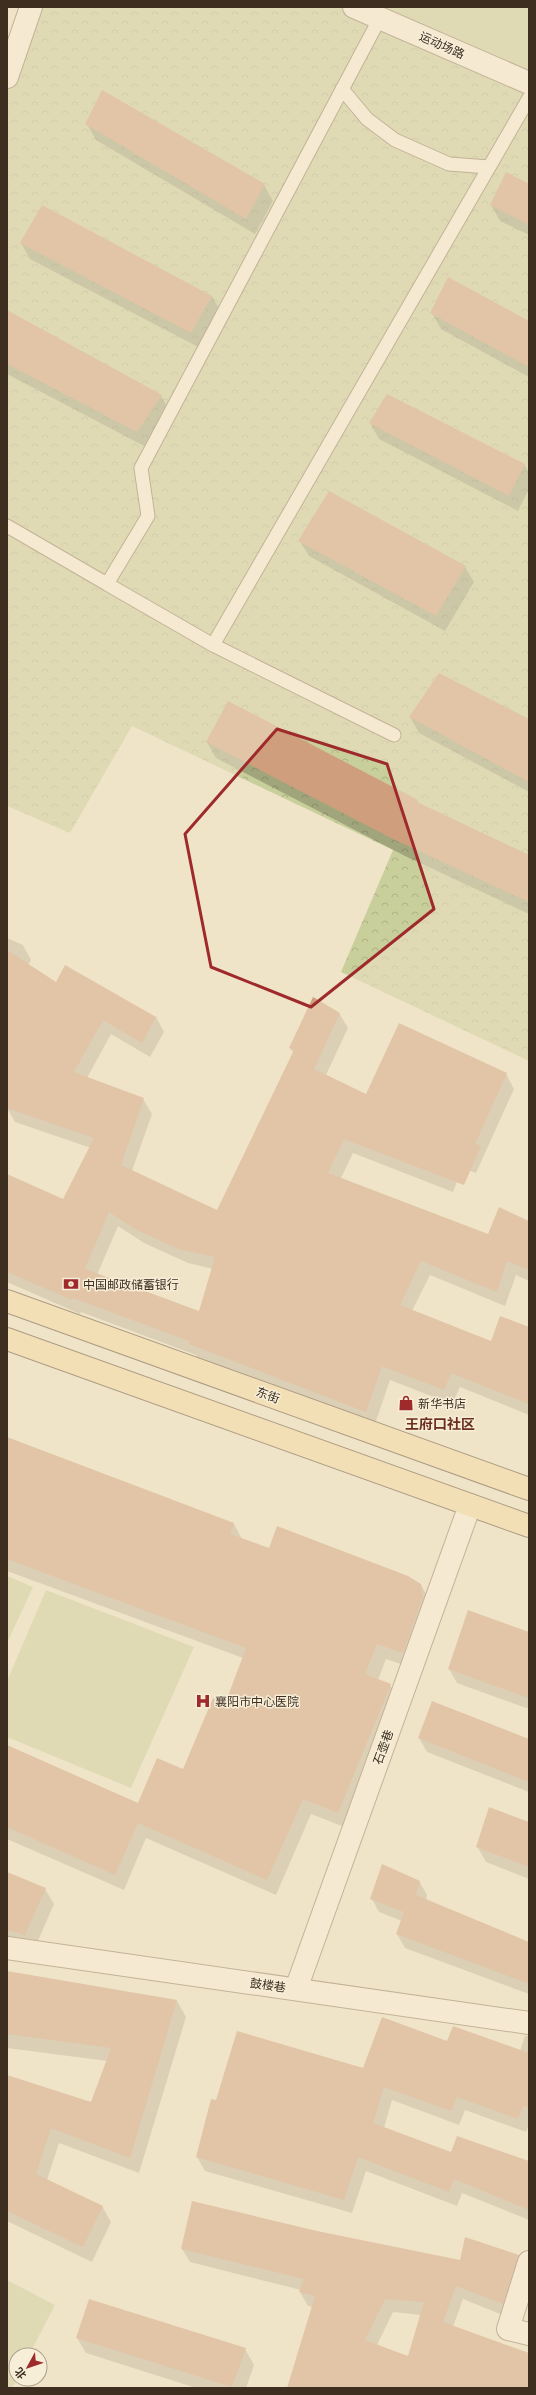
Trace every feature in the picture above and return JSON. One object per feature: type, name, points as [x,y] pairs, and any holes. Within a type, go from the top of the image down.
[{"type":"main road","name":"东街","points":[[7,1301],[529,1490]]},
{"type":"main road","points":[[7,1339],[529,1526]]},
{"type":"street","points":[[7,77],[31,7]]},
{"type":"street","name":"运动场路","points":[[354,7],[529,83]]},
{"type":"street","name":"石壶巷","points":[[296,1989],[470,1505]]},
{"type":"street","name":"鼓楼巷","points":[[7,1948],[529,2023]]},
{"type":"street","points":[[529,2262],[508,2329],[529,2334]]},
{"type":"lane","points":[[107,584],[148,516],[141,468],[380,18]]},
{"type":"lane","points":[[342,89],[367,119],[395,140],[449,164],[489,167]]},
{"type":"lane","points":[[213,645],[529,98]]},
{"type":"lane","points":[[7,526],[213,645],[394,735]]},
{"type":"highlighted area","points":[[277,729],[387,764],[434,909],[311,1007],[211,967],[185,834]]},
{"type":"green space","points":[[31,7],[354,7],[529,83],[529,1061],[341,972],[393,850],[132,726],[70,833],[7,806],[7,77]]},
{"type":"green space","points":[[385,7],[529,7],[529,83],[380,18]]},
{"type":"green space","points":[[7,1576],[33,1587],[7,1643]]},
{"type":"green space","points":[[46,1590],[194,1647],[131,1788],[7,1737],[7,1681]]},
{"type":"green space","points":[[7,2280],[55,2305],[33,2347],[8,2347],[8,2387],[13,2387],[7,2388]]},
{"type":"building","points":[[102,90],[265,184],[246,219],[85,124]]},
{"type":"building","points":[[506,172],[529,184],[529,225],[490,205]]},
{"type":"building","points":[[42,205],[212,296],[191,333],[20,243]]},
{"type":"building","points":[[448,277],[529,321],[529,367],[430,313]]},
{"type":"building","points":[[7,310],[162,395],[137,432],[7,364]]},
{"type":"building","points":[[387,394],[525,464],[509,496],[369,423]]},
{"type":"building","points":[[329,491],[466,566],[436,616],[298,541]]},
{"type":"building","points":[[439,673],[529,719],[529,782],[409,717]]},
{"type":"building","points":[[228,701],[418,800],[417,802],[529,855],[529,902],[395,840],[206,742]]},
{"type":"building","points":[[7,950],[56,982],[65,965],[156,1017],[142,1043],[103,1020],[74,1072],[144,1098],[121,1165],[217,1210],[294,1050],[289,1048],[313,997],[340,1013],[314,1069],[366,1094],[399,1023],[507,1073],[475,1144],[481,1146],[464,1185],[344,1139],[328,1173],[488,1234],[499,1207],[529,1221],[529,1270],[507,1261],[497,1292],[421,1261],[400,1305],[491,1341],[500,1316],[529,1327],[529,1404],[451,1373],[444,1390],[382,1366],[366,1412],[189,1344],[189,1341],[73,1298],[72,1300],[7,1272],[7,1174],[63,1199],[94,1138],[7,1108]],"holes":[[[109,1212],[135,1229],[178,1249],[215,1257],[199,1311],[85,1269]]]},
{"type":"building","points":[[7,1437],[234,1523],[230,1534],[269,1548],[277,1526],[408,1576],[421,1584],[423,1597],[403,1653],[377,1644],[365,1674],[391,1684],[338,1813],[303,1799],[267,1880],[138,1823],[115,1875],[7,1827],[7,1745],[138,1803],[157,1758],[183,1769],[213,1698],[225,1704],[246,1648],[7,1559]]},
{"type":"building","points":[[468,1610],[529,1632],[529,1698],[448,1669]]},
{"type":"building","points":[[432,1701],[529,1739],[529,1782],[418,1738]]},
{"type":"building","points":[[489,1807],[529,1822],[529,1867],[476,1847]]},
{"type":"building","points":[[382,1864],[420,1881],[416,1895],[529,1942],[529,1984],[396,1934],[404,1912],[370,1899]]},
{"type":"building","points":[[7,1872],[46,1888],[25,1935],[7,1930]]},
{"type":"building","points":[[7,1971],[177,2000],[130,2158],[51,2128],[36,2174],[103,2206],[83,2247],[7,2211],[7,2075],[91,2102],[111,2048],[7,2034]]},
{"type":"building","points":[[382,2017],[447,2041],[453,2026],[529,2053],[529,2108],[523,2106],[518,2119],[457,2097],[451,2111],[384,2087],[373,2123],[451,2152],[457,2136],[529,2161],[529,2210],[454,2179],[449,2192],[358,2157],[344,2200],[196,2157],[211,2099],[216,2100],[237,2031],[363,2068]]},
{"type":"building","points":[[192,2201],[317,2231],[460,2260],[465,2237],[519,2255],[503,2304],[456,2286],[443,2322],[529,2353],[529,2388],[287,2388],[315,2296],[299,2292],[304,2279],[181,2249]],"holes":[[[385,2299],[424,2302],[408,2356],[365,2340]]]},
{"type":"building","points":[[89,2299],[246,2348],[232,2387],[76,2338]]},
{"type":"place","name":"中国邮政储蓄银行","points":[[71,1284]]},
{"type":"place","name":"新华书店","points":[[406,1403]]},
{"type":"place","name":"襄阳市中心医院","points":[[203,1701]]},
{"type":"district","name":"王府口社区","points":[[440,1424]]}]
